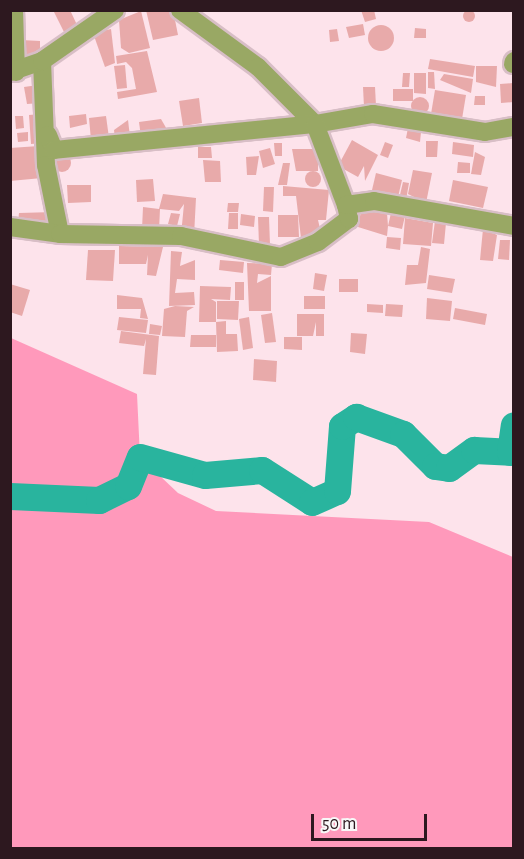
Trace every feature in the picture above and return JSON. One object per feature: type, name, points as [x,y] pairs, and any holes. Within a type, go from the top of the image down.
[{"type":"street","points":[[14,10],[14,72],[42,61],[115,10]]},
{"type":"street","points":[[10,227],[60,234],[181,236],[281,257],[318,242],[349,219],[346,205],[315,124],[258,67],[180,10]]},
{"type":"street","points":[[42,61],[48,135],[46,165],[60,234]]},
{"type":"street","points":[[48,135],[54,150],[315,124],[373,114],[485,132],[513,127]]},
{"type":"street","points":[[346,205],[374,201],[513,226]]},
{"type":"shaded area","points":[[11,338],[137,394],[140,457],[178,493],[216,511],[429,522],[513,557],[513,848],[11,848]]},
{"type":"building","points":[[53,10],[70,10],[77,25],[64,32]]},
{"type":"building","points":[[146,10],[173,10],[178,35],[153,40]]},
{"type":"building","points":[[361,10],[374,10],[376,19],[365,22]]},
{"type":"building","points":[[469,10],[475,16],[469,22],[463,16]]},
{"type":"building","points":[[141,11],[150,48],[129,53],[121,48],[119,20]]},
{"type":"building","points":[[363,24],[365,35],[349,38],[346,27]]},
{"type":"building","points":[[381,25],[390,29],[394,38],[390,47],[381,51],[372,47],[368,38],[372,29]]},
{"type":"building","points":[[415,28],[426,29],[426,38],[414,38]]},
{"type":"building","points":[[111,29],[115,63],[105,67],[93,33]]},
{"type":"building","points":[[337,29],[339,41],[330,42],[329,30]]},
{"type":"building","points":[[21,40],[40,41],[40,58],[21,58]]},
{"type":"building","points":[[147,51],[157,92],[118,99],[117,92],[136,89],[132,68],[126,62],[117,64],[116,56]]},
{"type":"building","points":[[430,59],[475,66],[473,77],[428,69]]},
{"type":"building","points":[[125,65],[127,88],[117,89],[114,66]]},
{"type":"building","points":[[476,66],[497,66],[496,87],[476,82]]},
{"type":"building","points":[[428,72],[434,72],[435,89],[428,88]]},
{"type":"building","points":[[403,73],[410,73],[409,87],[402,87]]},
{"type":"building","points":[[414,73],[426,73],[426,94],[414,93]]},
{"type":"building","points":[[444,74],[473,79],[471,93],[440,80]]},
{"type":"building","points":[[513,83],[514,102],[501,103],[500,84]]},
{"type":"building","points":[[38,85],[40,103],[27,104],[24,87]]},
{"type":"building","points":[[363,87],[375,87],[376,106],[364,107]]},
{"type":"building","points":[[393,89],[413,89],[413,101],[393,101]]},
{"type":"building","points":[[435,90],[466,95],[461,125],[430,120]]},
{"type":"building","points":[[475,96],[485,96],[485,105],[474,105]]},
{"type":"building","points":[[416,97],[424,97],[429,102],[427,113],[416,115],[411,110],[411,102]]},
{"type":"building","points":[[199,98],[202,123],[183,126],[179,101]]},
{"type":"building","points":[[41,114],[43,143],[31,144],[29,115]]},
{"type":"building","points":[[86,114],[87,124],[70,128],[69,116]]},
{"type":"building","points":[[15,116],[23,116],[24,128],[16,129]]},
{"type":"building","points":[[106,116],[109,138],[91,140],[89,118]]},
{"type":"building","points":[[161,119],[169,133],[141,137],[139,122]]},
{"type":"building","points":[[128,120],[130,137],[115,139],[114,130]]},
{"type":"building","points":[[408,128],[421,132],[420,142],[406,138]]},
{"type":"building","points":[[28,132],[28,141],[18,142],[17,133]]},
{"type":"building","points":[[352,140],[378,155],[365,181],[364,166],[358,177],[338,166]]},
{"type":"building","points":[[426,141],[438,141],[437,157],[426,157]]},
{"type":"building","points":[[385,142],[393,145],[388,158],[380,155]]},
{"type":"building","points":[[453,142],[474,145],[473,157],[452,154]]},
{"type":"building","points":[[274,143],[282,143],[282,156],[275,156]]},
{"type":"building","points":[[39,146],[42,178],[10,181],[10,148]]},
{"type":"building","points":[[198,147],[211,147],[212,158],[198,158]]},
{"type":"building","points":[[270,148],[275,164],[263,168],[259,151]]},
{"type":"building","points":[[292,149],[318,149],[318,171],[296,171]]},
{"type":"building","points":[[475,152],[485,157],[481,175],[471,174]]},
{"type":"building","points":[[62,154],[68,157],[71,163],[68,169],[62,172],[56,169],[53,163],[56,157]]},
{"type":"building","points":[[259,156],[256,175],[247,175],[246,157]]},
{"type":"building","points":[[203,160],[220,161],[221,182],[205,182]]},
{"type":"building","points":[[458,162],[470,163],[470,173],[457,173]]},
{"type":"building","points":[[283,163],[290,163],[287,185],[278,185]]},
{"type":"building","points":[[413,170],[432,173],[426,203],[408,194]]},
{"type":"building","points":[[313,171],[319,173],[321,179],[319,185],[313,187],[307,185],[305,179],[307,173]]},
{"type":"building","points":[[376,173],[402,180],[398,197],[372,190]]},
{"type":"building","points":[[153,179],[155,201],[137,202],[136,180]]},
{"type":"building","points":[[453,180],[488,187],[483,208],[449,201]]},
{"type":"building","points":[[403,182],[409,183],[406,200],[399,199]]},
{"type":"building","points":[[67,185],[91,185],[91,202],[68,203]]},
{"type":"building","points":[[283,186],[329,190],[326,220],[318,220],[322,237],[301,238],[296,196],[283,196]]},
{"type":"building","points":[[264,187],[274,187],[273,212],[263,211]]},
{"type":"building","points":[[163,194],[196,198],[194,236],[181,235],[184,204],[179,211],[160,209],[159,230],[142,229],[143,207],[159,209]]},
{"type":"building","points":[[228,203],[239,203],[238,212],[227,212]]},
{"type":"building","points":[[361,211],[387,213],[387,236],[358,227]]},
{"type":"building","points":[[54,212],[56,227],[18,222],[19,213]]},
{"type":"building","points":[[171,213],[180,214],[177,226],[168,224]]},
{"type":"building","points":[[229,213],[238,213],[238,229],[228,229]]},
{"type":"building","points":[[391,213],[405,216],[402,229],[388,226]]},
{"type":"building","points":[[241,214],[255,216],[254,227],[240,225]]},
{"type":"building","points":[[278,215],[298,215],[299,237],[278,237]]},
{"type":"building","points":[[258,217],[269,217],[270,245],[259,245]]},
{"type":"building","points":[[405,218],[433,223],[431,246],[403,244]]},
{"type":"building","points":[[435,221],[446,223],[444,244],[432,243]]},
{"type":"building","points":[[483,229],[497,235],[493,261],[480,260]]},
{"type":"building","points":[[387,237],[401,238],[400,250],[386,248]]},
{"type":"building","points":[[500,240],[510,240],[509,260],[498,259]]},
{"type":"building","points":[[119,246],[163,247],[156,276],[147,275],[148,255],[146,264],[119,264]]},
{"type":"building","points":[[421,247],[430,249],[426,283],[405,285],[407,265],[418,265]]},
{"type":"building","points":[[88,250],[115,250],[113,281],[86,280]]},
{"type":"building","points":[[171,251],[182,252],[180,266],[195,260],[195,280],[177,279],[175,293],[194,292],[195,305],[169,306]]},
{"type":"building","points":[[220,260],[244,262],[243,273],[219,270]]},
{"type":"building","points":[[247,263],[272,264],[271,275],[258,274],[257,283],[271,276],[271,311],[249,311]]},
{"type":"building","points":[[315,273],[327,275],[324,291],[313,289]]},
{"type":"building","points":[[429,275],[455,279],[452,293],[427,289]]},
{"type":"building","points":[[339,279],[358,279],[358,292],[339,292]]},
{"type":"building","points":[[235,282],[244,282],[244,300],[235,300]]},
{"type":"building","points":[[10,284],[30,290],[22,316],[10,312]]},
{"type":"building","points":[[200,286],[231,287],[230,300],[211,299],[216,302],[216,322],[199,322]]},
{"type":"building","points":[[117,295],[142,298],[148,319],[140,318],[141,309],[117,309]]},
{"type":"building","points":[[304,296],[325,296],[325,309],[304,309]]},
{"type":"building","points":[[427,298],[452,301],[450,321],[426,319]]},
{"type":"building","points":[[217,301],[239,301],[238,320],[217,319]]},
{"type":"building","points":[[367,304],[383,305],[383,313],[367,312]]},
{"type":"building","points":[[386,304],[403,305],[402,317],[385,316]]},
{"type":"building","points":[[175,306],[194,307],[187,311],[185,337],[162,336],[164,309]]},
{"type":"building","points":[[455,308],[487,314],[485,325],[453,319]]},
{"type":"building","points":[[272,313],[276,342],[265,343],[261,315]]},
{"type":"building","points":[[297,314],[324,314],[324,336],[316,336],[316,322],[313,336],[297,336]]},
{"type":"building","points":[[119,317],[148,320],[146,333],[117,330]]},
{"type":"building","points":[[249,317],[253,348],[243,350],[239,319]]},
{"type":"building","points":[[226,321],[226,334],[237,334],[238,351],[217,352],[216,322]]},
{"type":"building","points":[[150,324],[162,326],[160,335],[149,334]]},
{"type":"building","points":[[121,331],[159,336],[156,375],[143,374],[146,339],[144,346],[119,343]]},
{"type":"building","points":[[351,333],[367,334],[365,354],[350,352]]},
{"type":"building","points":[[191,335],[216,335],[216,347],[190,347]]},
{"type":"building","points":[[284,337],[302,337],[302,350],[284,349]]},
{"type":"building","points":[[254,359],[277,361],[276,382],[253,380]]},
{"type":"waterway","points":[[10,496],[99,500],[128,486],[140,457],[205,475],[262,470],[312,502],[337,491],[342,426],[356,417],[403,434],[435,466],[449,468],[474,450],[510,452],[514,425]]}]
